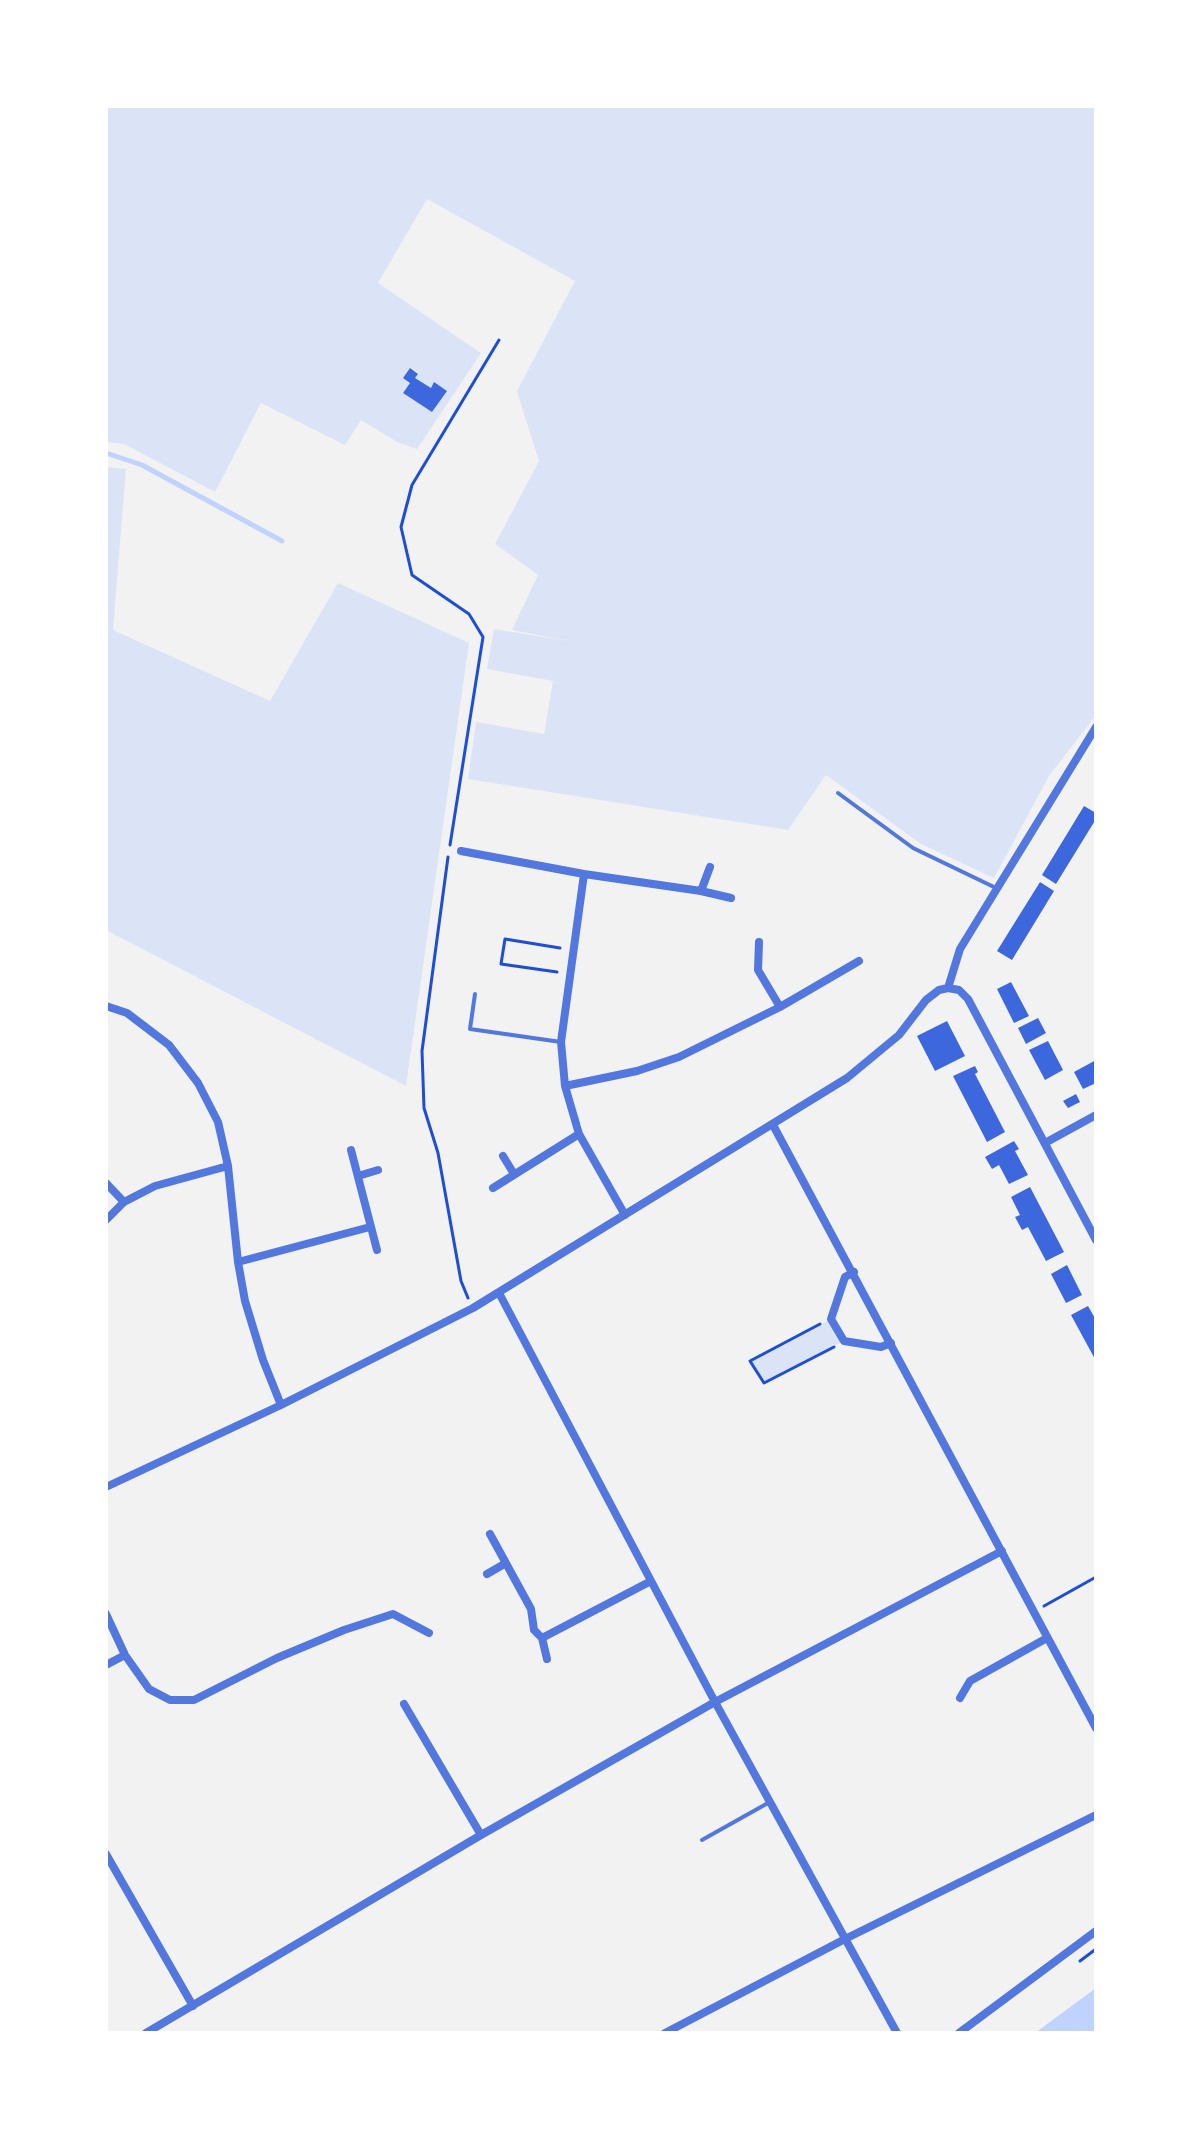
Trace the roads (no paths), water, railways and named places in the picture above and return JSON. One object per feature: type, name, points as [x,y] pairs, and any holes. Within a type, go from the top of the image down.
[{"type":"street","points":[[948,988],[960,949],[1096,727]]},
{"type":"street","points":[[461,851],[731,898]]},
{"type":"street","points":[[701,891],[710,867]]},
{"type":"street","points":[[584,874],[561,1042],[565,1086],[579,1134],[625,1215]]},
{"type":"street","points":[[759,942],[758,970],[780,1007]]},
{"type":"street","points":[[565,1086],[670,1061],[780,1007],[859,961]]},
{"type":"street","points":[[106,1487],[281,1405],[499,1293],[847,1078],[899,1035],[926,1000],[939,990],[959,990],[968,999],[1096,1240]]},
{"type":"street","points":[[106,1006],[127,1013],[169,1045],[198,1083],[218,1122],[228,1166],[245,1301],[281,1405]]},
{"type":"street","points":[[1045,1143],[1096,1115]]},
{"type":"street","points":[[773,1125],[1096,1728]]},
{"type":"street","points":[[493,1188],[579,1134]]},
{"type":"street","points":[[351,1150],[377,1250]]},
{"type":"street","points":[[503,1156],[514,1174]]},
{"type":"street","points":[[106,1220],[124,1202],[155,1186],[228,1166]]},
{"type":"street","points":[[358,1176],[378,1170]]},
{"type":"street","points":[[106,1183],[124,1202]]},
{"type":"street","points":[[238,1262],[370,1227]]},
{"type":"street","points":[[854,1272],[845,1277],[831,1319],[844,1341],[881,1347],[891,1343]]},
{"type":"street","points":[[499,1293],[715,1702],[897,2033]]},
{"type":"street","points":[[490,1534],[531,1609],[534,1630],[542,1638],[547,1659]]},
{"type":"street","points":[[146,2033],[481,1835],[715,1702],[1002,1551]]},
{"type":"street","points":[[487,1574],[506,1563]]},
{"type":"street","points":[[542,1638],[651,1581]]},
{"type":"street","points":[[106,1614],[125,1655],[149,1689],[170,1700],[194,1700],[277,1658],[344,1630],[393,1614],[429,1633]]},
{"type":"street","points":[[960,1698],[970,1681],[1047,1638]]},
{"type":"street","points":[[106,1665],[125,1655]]},
{"type":"street","points":[[404,1704],[481,1835]]},
{"type":"street","points":[[665,2033],[845,1939],[1096,1815]]},
{"type":"street","points":[[106,1854],[193,2006]]},
{"type":"street","points":[[959,2033],[1096,1931]]},
{"type":"lane","points":[[838,793],[913,848],[996,888]]},
{"type":"lane","points":[[475,994],[470,1029],[561,1042]]},
{"type":"lane","points":[[702,1840],[770,1802]]},
{"type":"water","points":[[1096,1988],[1096,2033],[1035,2033]]},
{"type":"waterway","points":[[106,453],[142,465],[282,541]]}]
